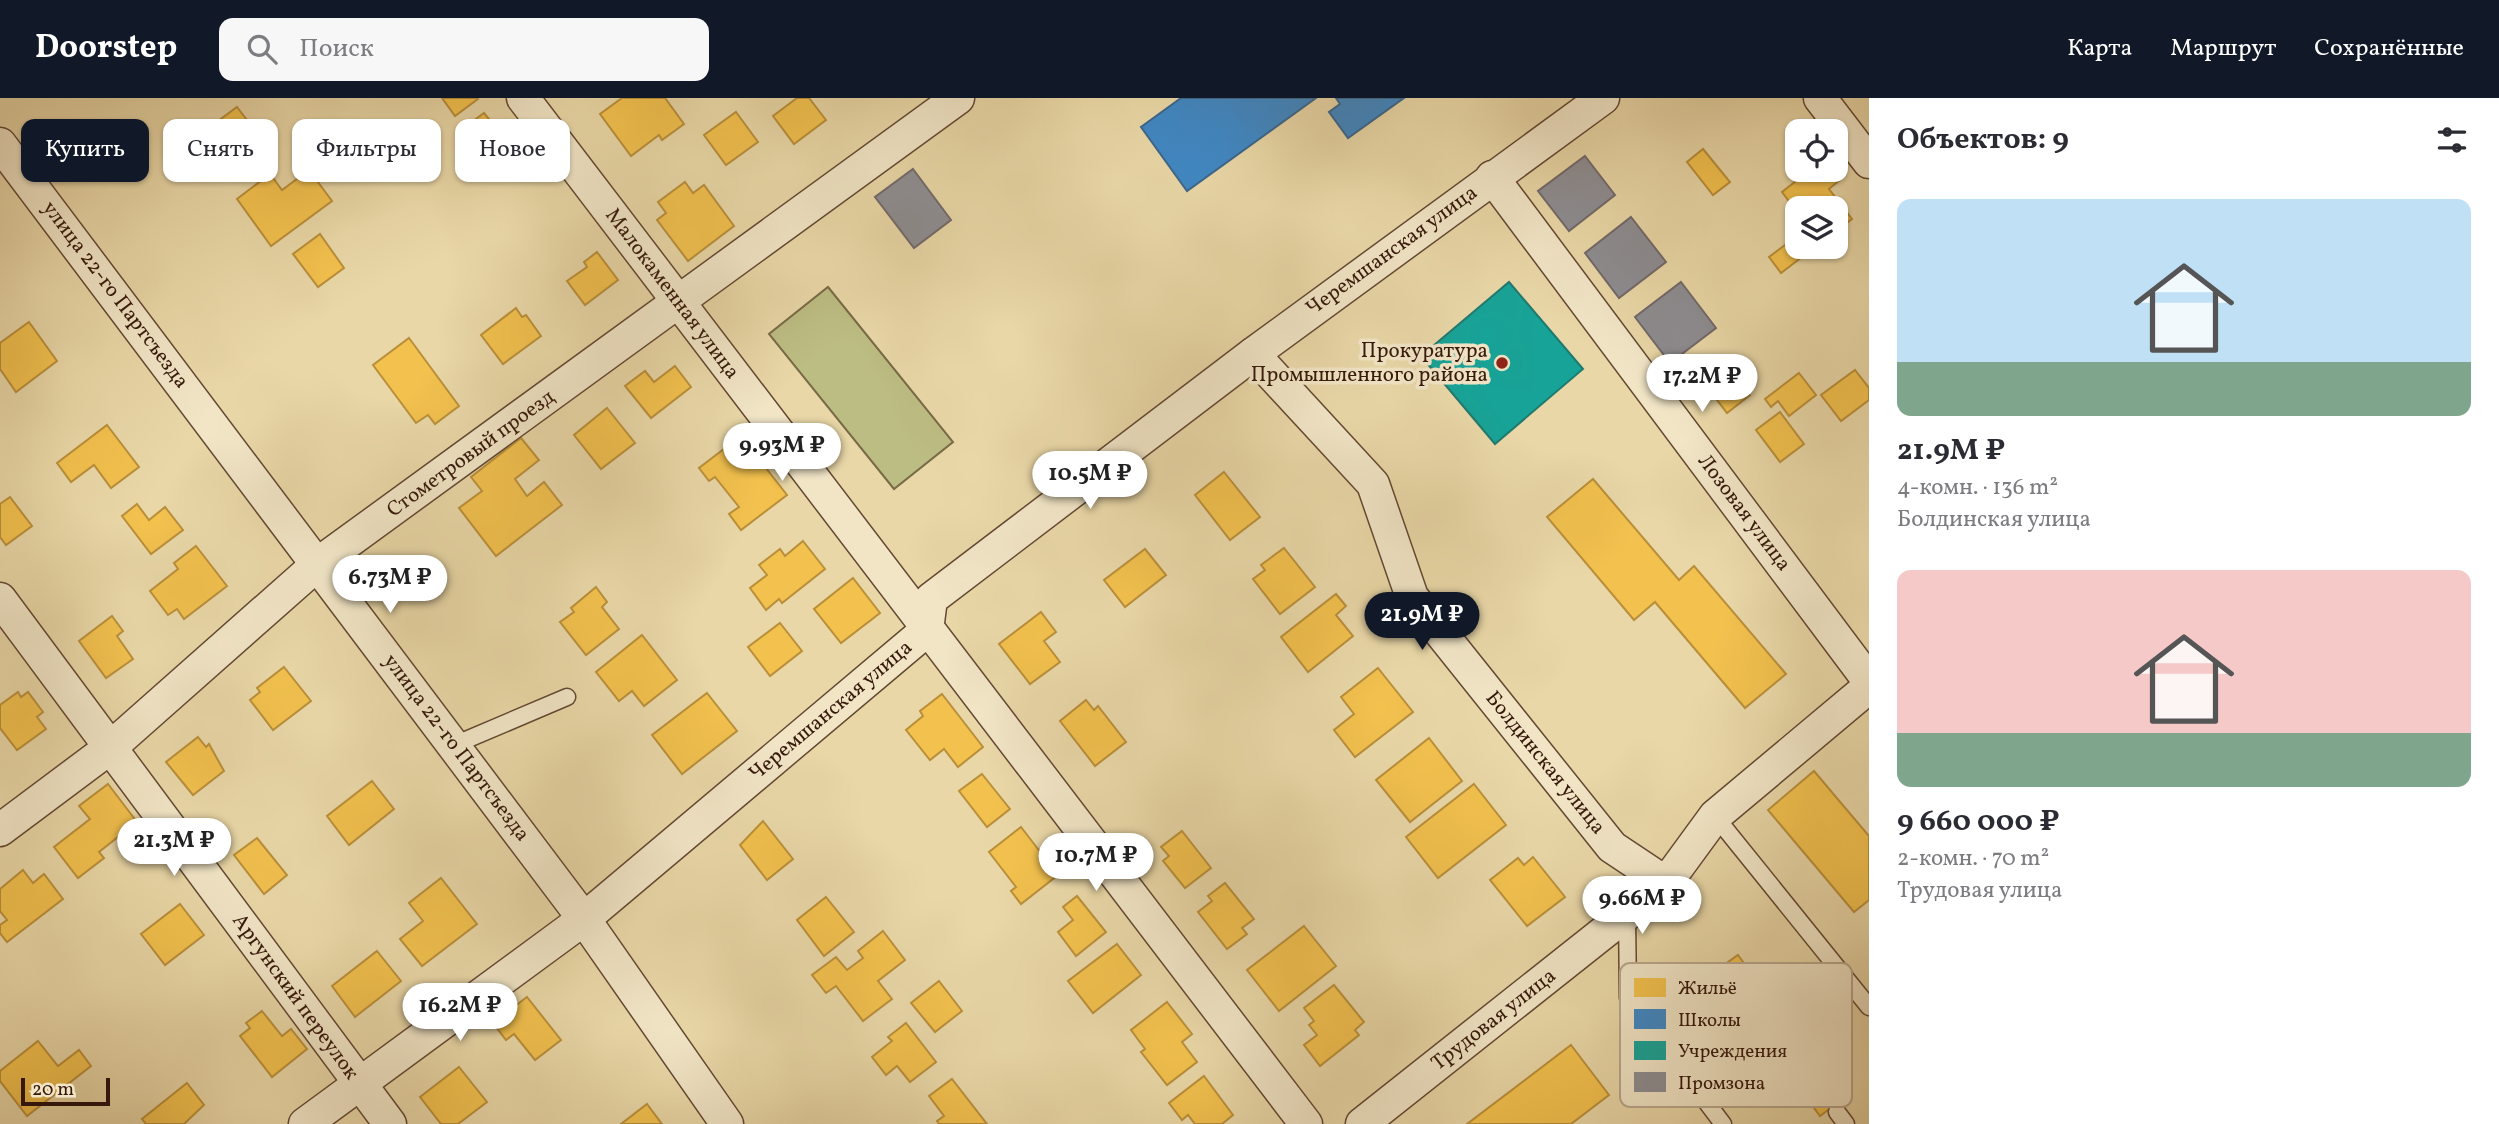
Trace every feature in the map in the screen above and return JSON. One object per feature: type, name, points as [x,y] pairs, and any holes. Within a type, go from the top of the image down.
[{"type":"street","name":"Малокаменная улица","points":[[523,98],[1306,1124]]},
{"type":"street","name":"Стометровый проезд","points":[[0,830],[111,747],[319,564],[958,98]]},
{"type":"street","name":"Черемшанская улица","points":[[305,1124],[584,919],[927,630],[931,599],[1253,354],[1603,98]]},
{"type":"street","points":[[1820,98],[1869,162]]},
{"type":"street","name":"улица 22-го Партсъезда","points":[[0,144],[584,919],[727,1124]]},
{"type":"street","name":"Лозовая улица","points":[[1492,177],[1869,681]]},
{"type":"street","name":"Болдинская улица","points":[[1253,354],[1373,484],[1412,597],[1612,846],[1667,883]]},
{"type":"street","name":"Аргунский переулок","points":[[0,599],[390,1124]]},
{"type":"street","name":"Трудовая улица","points":[[1362,1124],[1667,883],[1715,816],[1869,687]]},
{"type":"lane","points":[[454,745],[567,697]]},
{"type":"lane","points":[[1715,816],[1834,963]]},
{"type":"lane","points":[[1627,915],[1628,963]]},
{"type":"lane","points":[[1852,986],[1869,1007]]},
{"type":"lane","points":[[1710,1107],[1723,1124]]},
{"type":"green space","points":[[828,287],[953,442],[894,489],[769,334]]},
{"type":"building: Жильё","points":[[442,98],[477,98],[478,99],[455,116]]},
{"type":"building: Жильё","points":[[622,98],[665,98],[684,124],[662,140],[659,135],[631,156],[600,114]]},
{"type":"building: Жильё","points":[[797,98],[809,98],[826,120],[794,144],[773,116]]},
{"type":"building: Жильё","points":[[237,107],[246,119],[221,119]]},
{"type":"building: Жильё","points":[[736,112],[758,142],[726,165],[704,135]]},
{"type":"building: Жильё","points":[[484,113],[489,119],[476,119]]},
{"type":"building: Жильё","points":[[1703,149],[1730,182],[1713,195],[1687,162]]},
{"type":"building: Жильё","points":[[259,182],[276,182],[282,190],[293,182],[318,182],[332,201],[271,246],[237,199]]},
{"type":"building: Жильё","points":[[685,182],[693,193],[704,185],[734,226],[688,261],[657,220],[666,213],[658,202]]},
{"type":"building: Жильё","points":[[1795,182],[1837,182],[1829,189],[1834,196],[1785,196],[1782,192]]},
{"type":"building: Жильё","points":[[320,234],[344,268],[318,287],[293,254]]},
{"type":"building: Жильё","points":[[1785,245],[1785,259],[1799,259],[1781,273],[1769,257]]},
{"type":"building: Жильё","points":[[597,252],[618,280],[585,305],[567,281],[587,267],[584,262]]},
{"type":"building: Жильё","points":[[516,308],[522,317],[526,315],[541,336],[503,364],[481,335]]},
{"type":"building: Жильё","points":[[29,322],[57,361],[16,392],[0,369],[0,343]]},
{"type":"building: Жильё","points":[[409,338],[459,406],[435,424],[428,415],[416,423],[373,365]]},
{"type":"building: Жильё","points":[[1724,362],[1750,395],[1727,413],[1701,379]]},
{"type":"building: Жильё","points":[[675,366],[691,387],[651,418],[625,386],[645,371],[654,382]]},
{"type":"building: Жильё","points":[[1855,370],[1869,388],[1869,400],[1841,421],[1821,395]]},
{"type":"building: Жильё","points":[[1799,373],[1816,395],[1789,416],[1778,401],[1771,407],[1765,399]]},
{"type":"building: Жильё","points":[[607,408],[635,443],[601,469],[574,435]]},
{"type":"building: Жильё","points":[[1780,412],[1804,444],[1780,462],[1756,430]]},
{"type":"building: Жильё","points":[[107,425],[139,467],[111,488],[94,465],[71,482],[57,463]]},
{"type":"building: Жильё","points":[[741,436],[787,495],[741,530],[729,514],[739,507],[715,477],[709,481],[699,468]]},
{"type":"building: Жильё","points":[[521,438],[539,460],[515,479],[527,496],[544,482],[562,505],[496,556],[459,508],[482,491],[471,477]]},
{"type":"building: Жильё","points":[[1224,472],[1260,517],[1230,540],[1195,495]]},
{"type":"building: Жильё","points":[[1593,479],[1679,580],[1694,566],[1786,674],[1745,708],[1655,602],[1634,620],[1547,517]]},
{"type":"building: Жильё","points":[[10,497],[32,526],[6,545],[0,537],[0,504]]},
{"type":"building: Жильё","points":[[137,504],[149,520],[165,507],[183,530],[151,554],[122,516]]},
{"type":"building: Жильё","points":[[803,541],[825,569],[782,603],[779,599],[766,610],[750,588],[767,575],[759,565],[780,549],[785,556]]},
{"type":"building: Жильё","points":[[196,546],[227,586],[184,619],[177,609],[168,615],[150,591],[178,569],[174,563]]},
{"type":"building: Жильё","points":[[1284,548],[1315,587],[1280,614],[1253,579],[1265,570],[1261,565]]},
{"type":"building: Жильё","points":[[1145,549],[1166,575],[1125,607],[1104,580]]},
{"type":"building: Жильё","points":[[853,578],[880,613],[841,643],[814,609]]},
{"type":"building: Жильё","points":[[596,587],[607,602],[602,607],[619,629],[586,655],[560,622],[574,612],[571,608]]},
{"type":"building: Жильё","points":[[1336,594],[1346,606],[1336,615],[1353,636],[1308,672],[1281,637]]},
{"type":"building: Жильё","points":[[1041,612],[1056,632],[1044,641],[1060,662],[1030,684],[999,644]]},
{"type":"building: Жильё","points":[[112,616],[123,631],[117,636],[133,659],[106,678],[79,641]]},
{"type":"building: Жильё","points":[[780,623],[802,651],[770,676],[748,647]]},
{"type":"building: Жильё","points":[[642,635],[677,680],[644,706],[632,691],[619,701],[596,672]]},
{"type":"building: Жильё","points":[[284,667],[311,701],[273,730],[250,700],[260,692],[257,688]]},
{"type":"building: Жильё","points":[[1378,668],[1413,712],[1355,757],[1334,730],[1354,714],[1341,697]]},
{"type":"building: Жильё","points":[[18,692],[21,697],[28,692],[43,712],[37,717],[46,729],[17,750],[0,728],[0,705]]},
{"type":"building: Жильё","points":[[707,693],[737,731],[682,774],[652,735]]},
{"type":"building: Жильё","points":[[942,694],[983,747],[958,767],[944,749],[930,760],[906,730],[923,716],[920,711]]},
{"type":"building: Жильё","points":[[1086,700],[1094,710],[1098,706],[1126,742],[1095,766],[1060,721]]},
{"type":"building: Жильё","points":[[198,737],[206,747],[209,744],[224,771],[193,795],[166,762]]},
{"type":"building: Жильё","points":[[1429,738],[1462,781],[1410,822],[1376,780]]},
{"type":"building: Жильё","points":[[1814,771],[1869,836],[1869,900],[1854,912],[1768,810]]},
{"type":"building: Жильё","points":[[982,774],[1010,809],[987,827],[959,791]]},
{"type":"building: Жильё","points":[[372,781],[394,809],[349,845],[327,816]]},
{"type":"building: Жильё","points":[[108,784],[137,822],[99,852],[104,858],[78,878],[54,847],[90,819],[79,806]]},
{"type":"building: Жильё","points":[[1474,784],[1506,825],[1438,878],[1406,837]]},
{"type":"building: Жильё","points":[[763,821],[793,859],[767,880],[740,845]]},
{"type":"building: Жильё","points":[[1021,827],[1058,875],[1021,904],[1011,891],[1016,887],[989,852]]},
{"type":"building: Жильё","points":[[1182,831],[1211,868],[1185,888],[1163,861],[1169,856],[1161,847]]},
{"type":"building: Жильё","points":[[257,838],[287,875],[264,894],[234,855]]},
{"type":"building: Жильё","points":[[1533,857],[1565,897],[1527,926],[1490,880],[1518,858],[1524,865]]},
{"type":"building: Жильё","points":[[23,870],[33,883],[44,874],[63,899],[7,942],[0,933],[0,925],[7,920],[0,911],[0,889]]},
{"type":"building: Жильё","points":[[441,878],[477,924],[422,966],[400,939],[423,921],[409,903]]},
{"type":"building: Жильё","points":[[1225,883],[1254,919],[1242,928],[1247,934],[1227,949],[1198,912],[1212,901],[1208,896]]},
{"type":"building: Жильё","points":[[1077,896],[1106,932],[1076,956],[1058,932],[1073,920],[1063,907]]},
{"type":"building: Жильё","points":[[826,897],[854,932],[824,956],[797,920]]},
{"type":"building: Жильё","points":[[180,904],[204,935],[165,965],[141,934]]},
{"type":"building: Жильё","points":[[1304,926],[1336,966],[1279,1011],[1247,970]]},
{"type":"building: Жильё","points":[[883,931],[905,960],[878,981],[892,999],[863,1021],[836,986],[826,993],[812,975],[836,957],[847,970],[863,958],[858,951]]},
{"type":"building: Жильё","points":[[1117,944],[1141,975],[1093,1013],[1068,981]]},
{"type":"building: Жильё","points":[[377,951],[401,981],[355,1017],[332,986]]},
{"type":"building: Жильё","points":[[1738,955],[1744,963],[1727,963]]},
{"type":"building: Жильё","points":[[939,981],[962,1011],[935,1032],[911,1003]]},
{"type":"building: Жильё","points":[[1334,985],[1364,1022],[1355,1030],[1359,1035],[1320,1066],[1304,1045],[1317,1035],[1309,1025],[1314,1021],[1304,1008]]},
{"type":"building: Жильё","points":[[527,997],[561,1040],[535,1060],[514,1034],[506,1040],[493,1023]]},
{"type":"building: Жильё","points":[[1167,1002],[1192,1034],[1182,1042],[1197,1062],[1167,1085],[1141,1052],[1145,1049],[1131,1030]]},
{"type":"building: Жильё","points":[[262,1011],[282,1036],[291,1029],[307,1049],[272,1077],[240,1036],[250,1028],[246,1023]]},
{"type":"building: Жильё","points":[[906,1023],[936,1062],[910,1082],[897,1066],[886,1075],[872,1057],[892,1041],[888,1037]]},
{"type":"building: Жильё","points":[[38,1041],[58,1066],[79,1050],[91,1066],[27,1116],[0,1081],[0,1071]]},
{"type":"building: Жильё","points":[[1571,1045],[1609,1095],[1571,1124],[1467,1124]]},
{"type":"building: Жильё","points":[[459,1067],[487,1102],[458,1124],[441,1124],[420,1097]]},
{"type":"building: Жильё","points":[[1204,1076],[1233,1115],[1222,1124],[1195,1124],[1188,1115],[1182,1120],[1169,1103]]},
{"type":"building: Жильё","points":[[952,1079],[987,1124],[939,1124],[937,1121],[944,1116],[929,1096]]},
{"type":"building: Жильё","points":[[187,1083],[204,1105],[184,1124],[146,1124],[142,1119]]},
{"type":"building: Жильё","points":[[647,1104],[662,1124],[621,1124]]},
{"type":"building: Жильё","points":[[1813,1107],[1832,1107],[1820,1116]]},
{"type":"building: Школы","points":[[1181,98],[1316,98],[1187,191],[1141,127]]},
{"type":"building: Школы","points":[[1336,98],[1404,98],[1348,138],[1329,112],[1340,104]]},
{"type":"building: Учреждения","name":"Прокуратура Промышленного района","points":[[1509,282],[1583,369],[1495,444],[1421,356]]},
{"type":"building: Промзона","points":[[1585,156],[1615,195],[1569,231],[1538,191]]},
{"type":"building: Промзона","points":[[913,169],[951,220],[914,248],[875,197]]},
{"type":"building: Промзона","points":[[1631,217],[1666,262],[1619,298],[1585,253]]},
{"type":"building: Промзона","points":[[1681,282],[1716,328],[1670,363],[1635,317]]},
{"type":"place","name":"Прокуратура Промышленного района","points":[[1502,363]]}]
